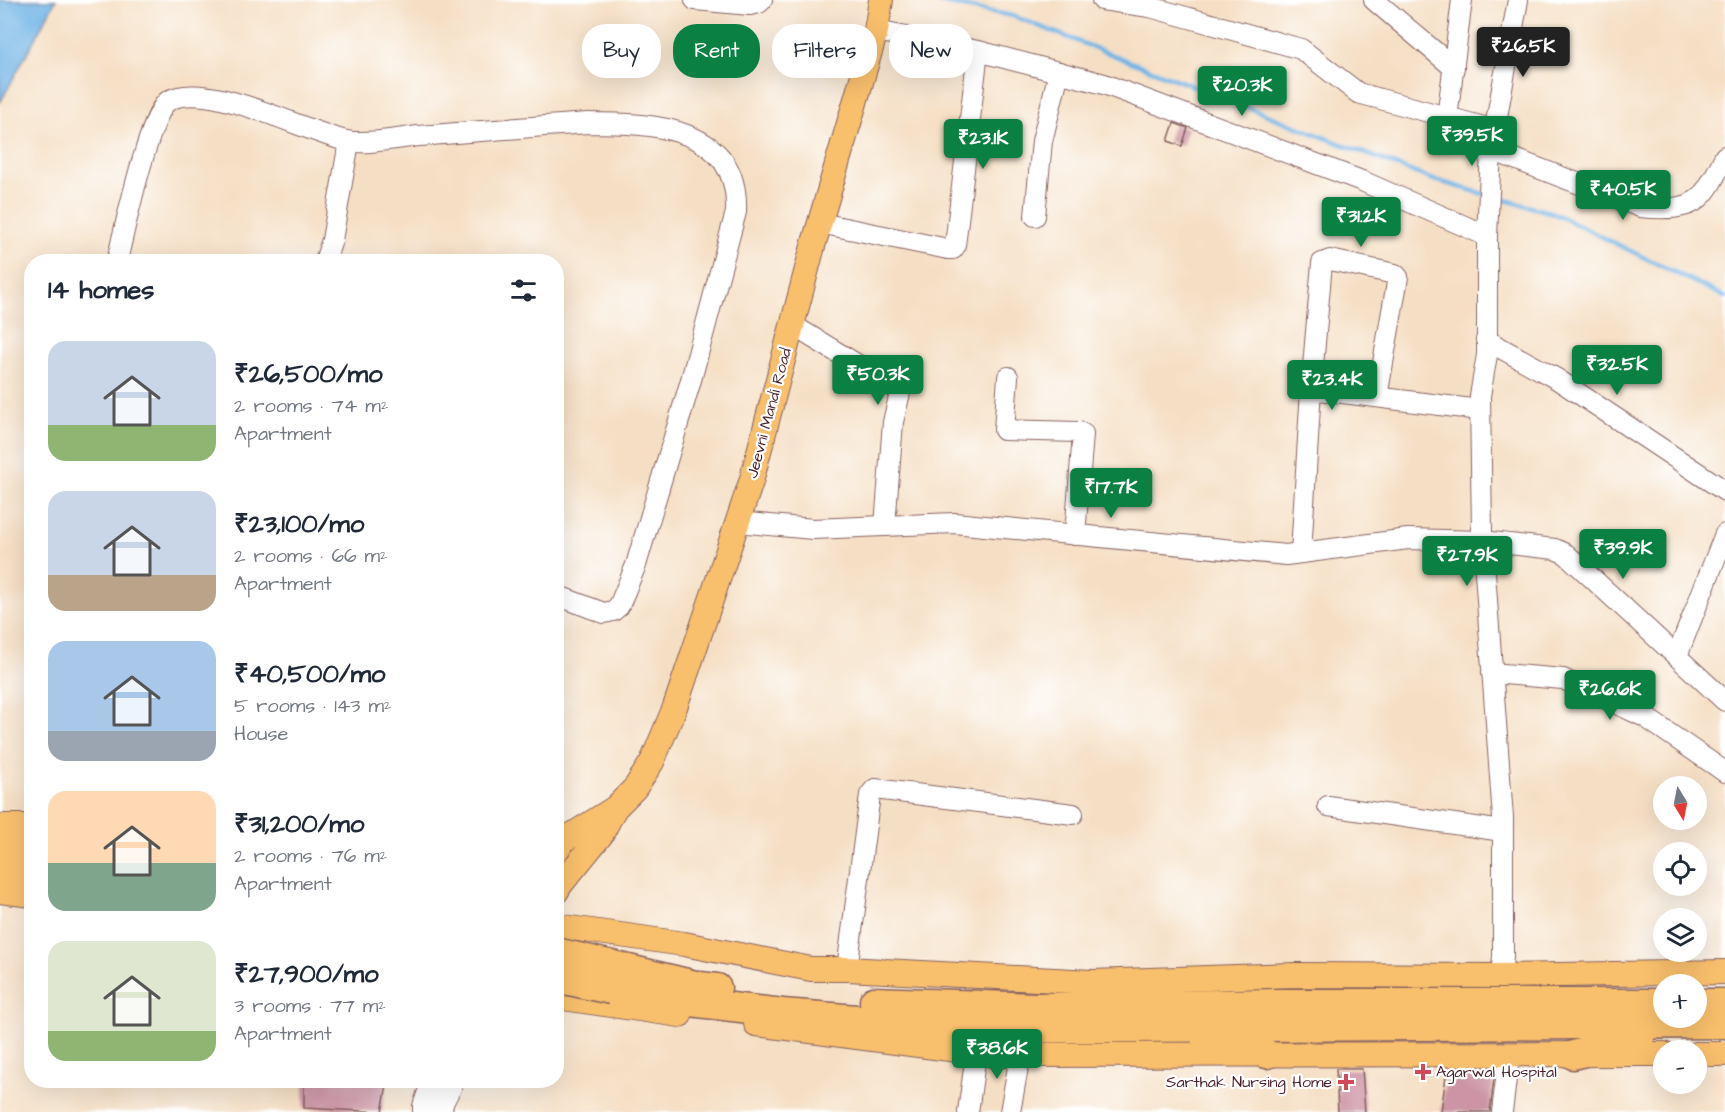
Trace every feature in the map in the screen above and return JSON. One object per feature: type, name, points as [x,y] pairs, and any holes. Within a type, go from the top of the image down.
[{"type":"highway","points":[[0,846],[24,848]]},
{"type":"highway","points":[[0,868],[24,883]]},
{"type":"highway","points":[[564,956],[656,998],[783,1013],[981,1029],[1510,1027],[1714,1014]]},
{"type":"highway","points":[[564,978],[614,978],[805,997],[924,1004],[1036,1007],[1653,1003]]},
{"type":"highway","points":[[1573,1054],[1714,1014]]},
{"type":"highway","points":[[1169,1028],[1267,1054]]},
{"type":"main road","name":"Jeevni Mandi Road","points":[[877,25],[881,0]]},
{"type":"main road","name":"Jeevni Mandi Road","points":[[564,840],[615,808],[635,788],[652,762],[675,707],[751,482],[820,223],[862,78]]},
{"type":"main road","name":"Jeevni Mandi Road","points":[[564,880],[601,835],[615,808]]},
{"type":"main road","points":[[0,826],[24,826]]},
{"type":"main road","points":[[0,891],[24,887]]},
{"type":"main road","points":[[564,928],[684,944],[811,969],[1092,982],[1296,975],[1501,976],[1724,970]]},
{"type":"main road","points":[[595,932],[567,999],[976,1054],[1020,1056],[1653,1054]]},
{"type":"main road","points":[[1707,1054],[1725,1054]]},
{"type":"street","points":[[695,0],[750,5],[762,0]]},
{"type":"street","points":[[1102,0],[1150,7],[1301,49],[1358,93],[1495,130]]},
{"type":"street","points":[[1374,0],[1454,68]]},
{"type":"street","points":[[1447,118],[1462,0]]},
{"type":"street","points":[[1501,976],[1503,831],[1482,541],[1480,396],[1487,355],[1487,236],[1491,150],[1518,0]]},
{"type":"street","points":[[877,31],[978,51],[1104,84],[1362,181],[1487,236]]},
{"type":"street","points":[[820,223],[954,249],[978,51]]},
{"type":"street","points":[[1035,216],[1042,141],[1059,72]]},
{"type":"street","points":[[119,254],[135,185],[158,114],[165,103],[176,97],[201,95],[225,100],[350,142],[588,123],[615,123],[657,127],[691,135],[709,146],[725,161],[737,201],[736,212],[691,380],[636,565],[619,606],[613,612],[604,613],[564,598]]},
{"type":"street","points":[[327,254],[350,142]]},
{"type":"street","points":[[1491,150],[1640,207],[1654,209],[1694,202],[1702,195],[1725,156]]},
{"type":"street","points":[[1301,553],[1311,389],[1322,263],[1330,260],[1395,274],[1398,277],[1377,397]]},
{"type":"street","points":[[792,325],[858,364],[896,388],[900,393],[893,422],[885,526]]},
{"type":"street","points":[[1486,340],[1557,379],[1725,491]]},
{"type":"street","points":[[1008,377],[1004,430],[1083,434],[1076,535]]},
{"type":"street","points":[[1311,389],[1480,410]]},
{"type":"street","points":[[737,522],[813,529],[954,523],[1286,555],[1408,538],[1482,541],[1561,550],[1725,701]]},
{"type":"street","points":[[1677,656],[1725,534]]},
{"type":"street","points":[[1492,673],[1563,679],[1645,717],[1725,772]]},
{"type":"street","points":[[847,969],[870,795],[875,789],[1073,814]]},
{"type":"street","points":[[1328,806],[1503,831]]},
{"type":"street","points":[[968,1112],[976,1054]]},
{"type":"street","points":[[1502,1112],[1509,1055]]},
{"type":"street","points":[[1010,1112],[1020,1056]]},
{"type":"street","points":[[423,1112],[429,1088]]},
{"type":"street","points":[[441,1112],[442,1103],[450,1088]]},
{"type":"water","points":[[0,0],[56,0],[0,103]]},
{"type":"building","points":[[1174,123],[1188,128],[1182,146],[1168,141]]},
{"type":"building","points":[[1336,1069],[1362,1069],[1365,1112],[1338,1112]]},
{"type":"building","points":[[1447,1069],[1495,1069],[1490,1112],[1441,1112]]},
{"type":"building","points":[[304,1088],[386,1088],[382,1112],[304,1108]]},
{"type":"waterway","points":[[928,0],[1013,16],[1431,179],[1484,194]]},
{"type":"waterway","points":[[1494,197],[1553,213],[1725,297]]},
{"type":"place","name":"Agarwal Hospital","points":[[1423,1072]]},
{"type":"place","name":"Sarthak Nursing Home","points":[[1346,1082]]}]
